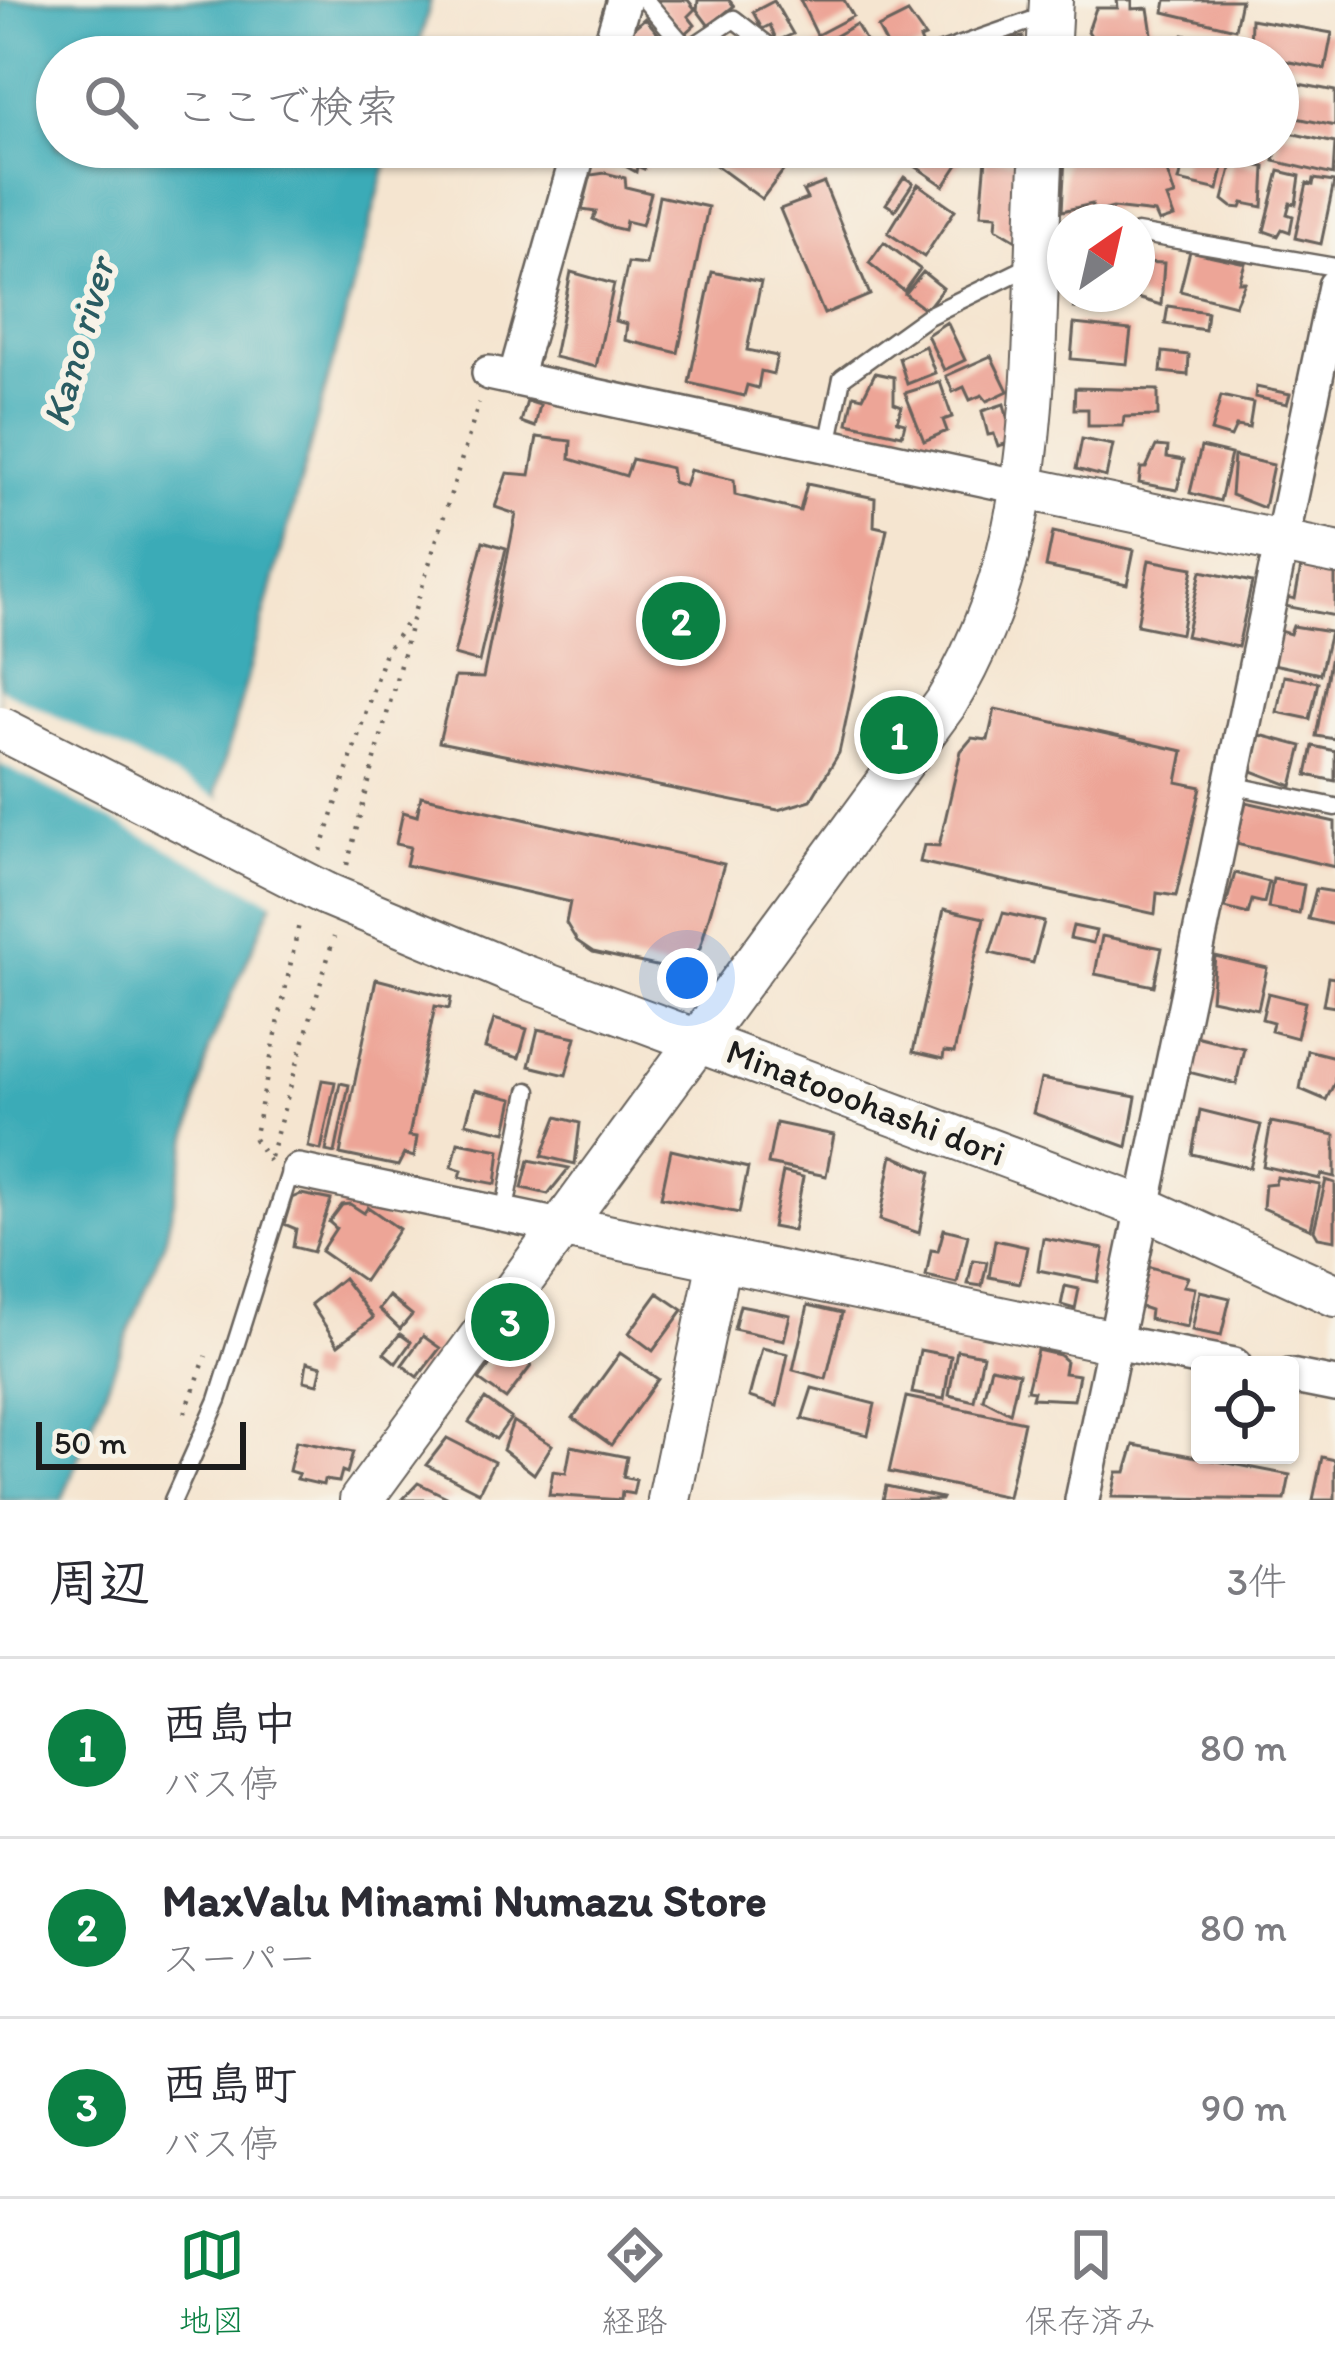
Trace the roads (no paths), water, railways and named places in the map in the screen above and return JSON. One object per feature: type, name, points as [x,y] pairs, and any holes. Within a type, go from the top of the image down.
[{"type":"street","points":[[613,36],[624,0]]},
{"type":"street","points":[[573,168],[502,375],[1335,553]]},
{"type":"street","points":[[361,1500],[946,703],[982,645],[1005,578],[1025,488],[1046,239],[1043,168]]},
{"type":"street","points":[[1082,1500],[1335,286]]},
{"type":"street","name":"Minatooohashi dori","points":[[0,728],[336,897],[510,970],[1142,1207],[1335,1295]]},
{"type":"street","points":[[284,1166],[1191,1357]]},
{"type":"street","points":[[669,1500],[719,1261]]},
{"type":"street","points":[[1299,1378],[1335,1384]]},
{"type":"lane","points":[[644,0],[676,36]]},
{"type":"lane","points":[[979,36],[1051,7]]},
{"type":"lane","points":[[709,36],[734,19],[756,36]]},
{"type":"lane","points":[[1155,236],[1335,267]]},
{"type":"lane","points":[[828,445],[842,378],[1046,239]]},
{"type":"lane","points":[[1232,785],[1335,807]]},
{"type":"lane","points":[[504,1214],[528,1091]]},
{"type":"lane","points":[[173,1500],[218,1400],[291,1169],[284,1166]]},
{"type":"water","name":"Kano river","points":[[0,0],[431,0],[422,36],[36,36],[36,168],[385,168],[216,793],[273,901],[210,1046],[165,1240],[62,1500],[0,1500]]},
{"type":"place","name":"MaxValu Minami Numazu Store","points":[[681,621]]},
{"type":"place","name":"西島中","points":[[899,735]]},
{"type":"place","name":"西島町","points":[[510,1322]]}]
